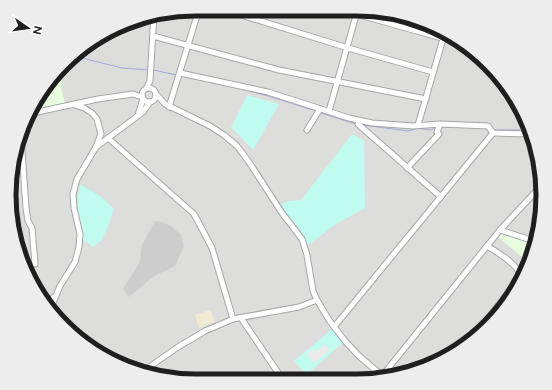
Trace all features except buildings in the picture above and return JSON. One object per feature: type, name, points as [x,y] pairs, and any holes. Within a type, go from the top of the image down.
[{"type":"street","points":[[167,106],[179,74],[197,16]]},
{"type":"street","points":[[245,16],[348,48],[433,72]]},
{"type":"street","points":[[329,111],[356,16]]},
{"type":"street","points":[[367,16],[444,39],[418,125]]},
{"type":"street","points":[[96,147],[143,112],[155,99],[150,81],[153,21]]},
{"type":"street","points":[[152,36],[279,70],[426,99]]},
{"type":"street","points":[[179,74],[268,92],[319,111],[329,111],[349,118],[372,123],[413,126],[488,126],[491,130],[525,133]]},
{"type":"street","points":[[138,115],[145,90],[150,81]]},
{"type":"street","points":[[36,112],[98,99],[133,94],[149,88],[167,106]]},
{"type":"street","points":[[133,94],[151,102],[167,106],[210,126],[232,141],[241,151],[282,213],[302,239],[307,254],[313,291],[328,320],[359,356],[378,372]]},
{"type":"street","points":[[52,303],[55,296],[75,262],[79,247],[80,234],[74,208],[73,194],[77,179],[96,147],[101,134],[97,119],[92,113],[84,108],[74,105]]},
{"type":"street","points":[[307,130],[319,111]]},
{"type":"street","points":[[358,124],[441,197]]},
{"type":"street","points":[[407,168],[439,134],[437,132],[440,126]]},
{"type":"street","points":[[334,327],[441,197],[491,130]]},
{"type":"street","points":[[108,138],[194,214],[212,248],[233,319]]},
{"type":"street","points":[[22,149],[26,208],[28,221],[32,228],[35,264]]},
{"type":"street","points":[[388,371],[500,230],[536,191]]},
{"type":"street","points":[[500,230],[530,240]]},
{"type":"street","points":[[487,246],[516,267],[519,272]]},
{"type":"street","points":[[50,300],[55,296]]},
{"type":"street","points":[[148,368],[178,347],[205,331],[233,319],[298,307],[317,300]]},
{"type":"street","points":[[241,318],[279,374]]},
{"type":"shaded area","points":[[183,16],[369,16],[392,19],[415,25],[436,34],[466,53],[484,68],[506,96],[518,116],[527,137],[533,160],[536,183],[536,207],[533,230],[527,253],[518,274],[499,304],[484,322],[466,337],[436,356],[415,365],[392,371],[369,374],[183,374],[160,371],[137,365],[116,356],[86,337],[68,322],[53,304],[34,274],[25,253],[19,230],[16,207],[16,183],[19,160],[25,137],[40,105],[53,86],[68,68],[86,53],[105,40],[137,25],[160,19]]},
{"type":"shaded area","points":[[62,74],[61,87],[65,104],[38,109]]},
{"type":"shaded area","points":[[247,95],[279,104],[253,150],[231,127]]},
{"type":"shaded area","points":[[352,134],[364,141],[365,208],[336,224],[307,246],[304,239],[280,205],[289,201],[301,200]]},
{"type":"shaded area","points":[[80,184],[100,196],[114,209],[108,227],[101,241],[93,247],[83,240],[78,206]]},
{"type":"shaded area","points":[[155,221],[171,226],[181,235],[184,246],[175,266],[154,276],[129,297],[123,289],[140,262],[142,245]]},
{"type":"shaded area","points":[[501,233],[530,243],[524,259],[498,237]]},
{"type":"shaded area","points":[[210,310],[215,322],[199,328],[195,315]]},
{"type":"shaded area","points":[[333,328],[344,342],[307,374],[305,374],[294,361]]},
{"type":"shaded area","points":[[325,344],[330,350],[314,363],[308,353],[312,349],[315,352]]},
{"type":"waterway","points":[[80,58],[122,68],[149,70]]},
{"type":"waterway","points":[[153,70],[177,75]]},
{"type":"waterway","points":[[241,89],[316,111]]},
{"type":"waterway","points":[[321,113],[356,124]]},
{"type":"waterway","points":[[363,125],[408,131],[418,128],[430,130],[437,128]]},
{"type":"waterway","points":[[440,127],[453,127]]},
{"type":"waterway","points":[[494,130],[524,130]]}]
